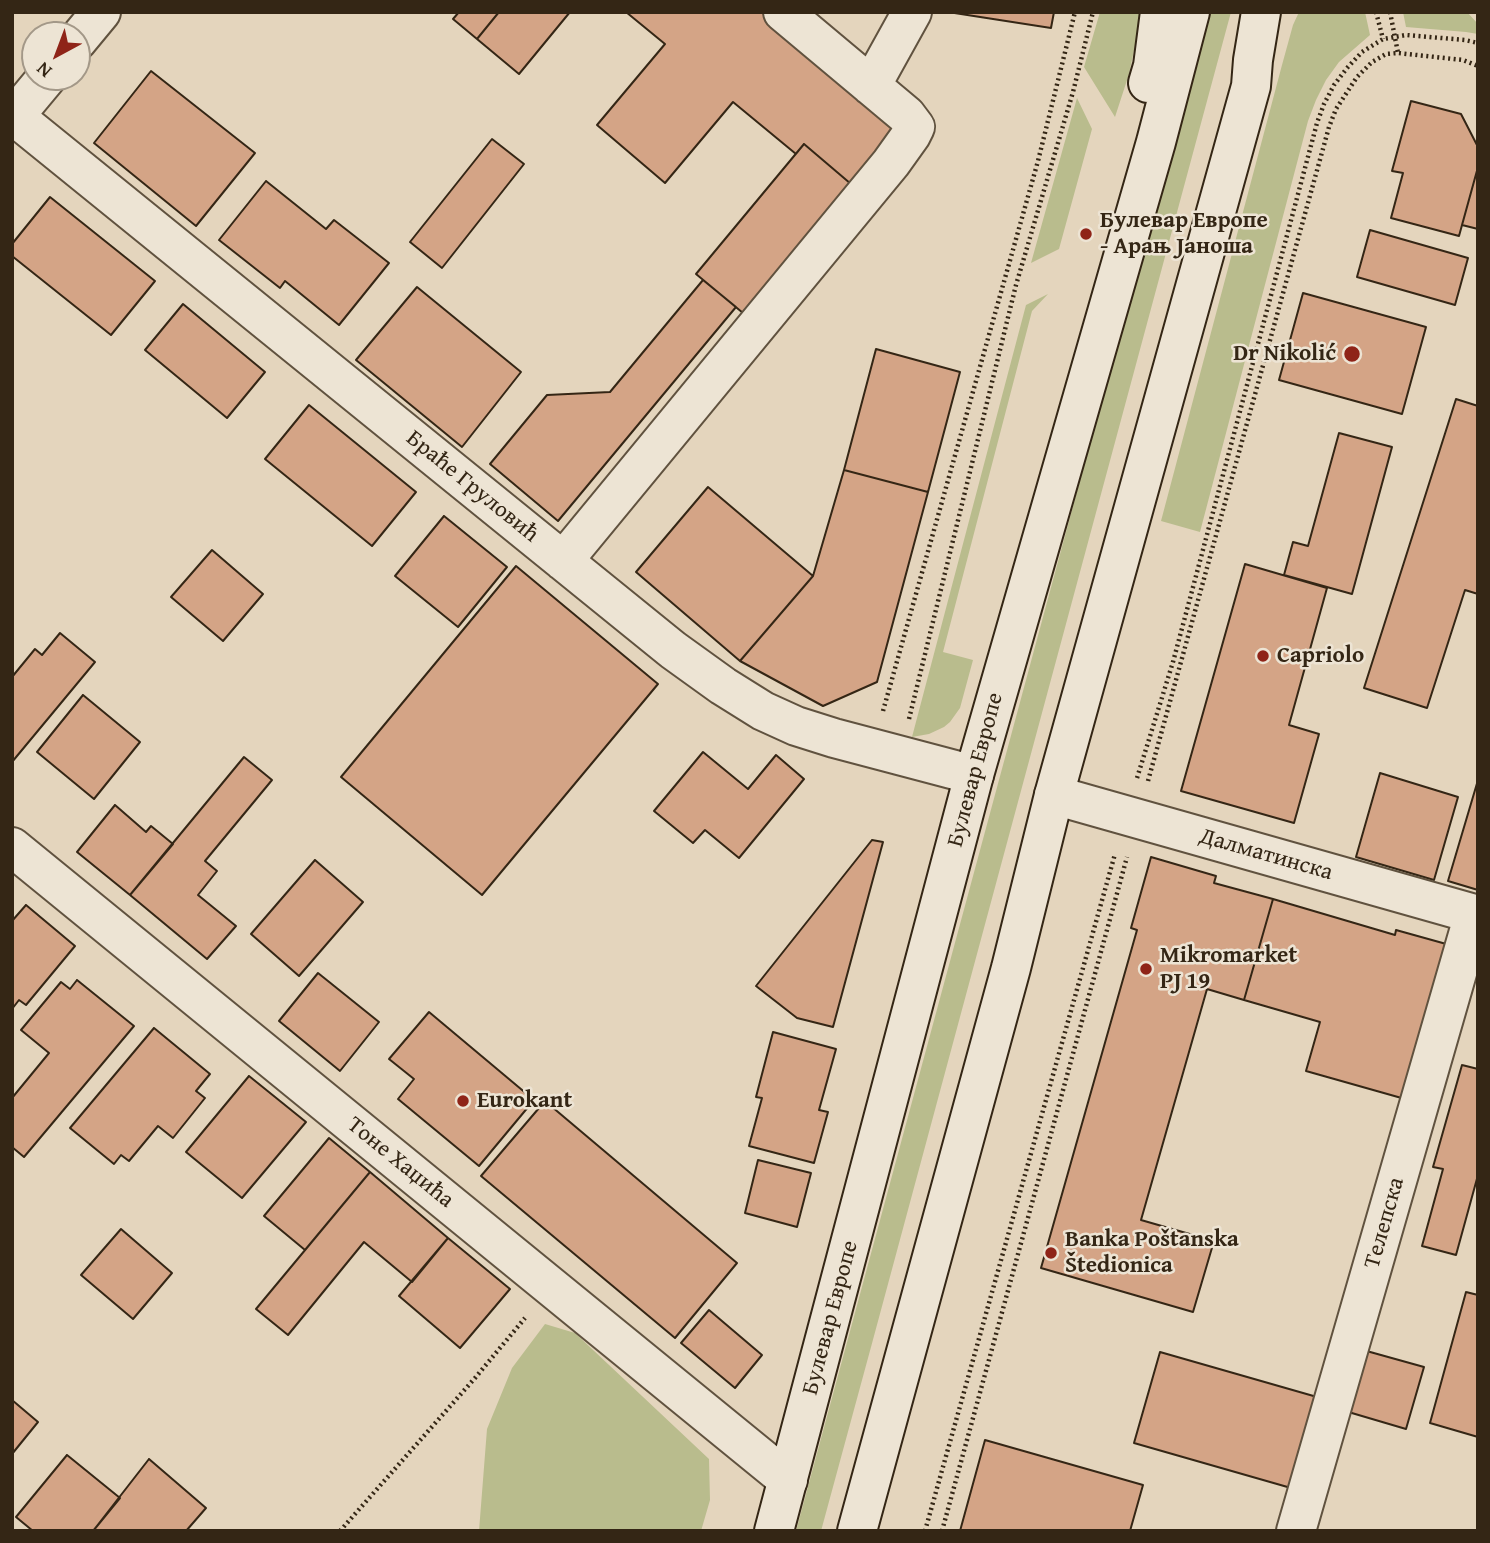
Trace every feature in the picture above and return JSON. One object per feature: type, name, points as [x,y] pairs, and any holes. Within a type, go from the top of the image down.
[{"type":"street","points":[[563,561],[891,163],[915,127],[783,12]]},
{"type":"street","points":[[871,86],[912,12]]},
{"type":"street","points":[[1112,292],[1104,256],[1111,215],[1153,66],[1160,12]]},
{"type":"street","name":"Булевар Европе","points":[[774,1531],[974,775],[1156,142],[1190,12]]},
{"type":"street","points":[[1251,86],[1252,60],[1261,12]]},
{"type":"street","points":[[857,1531],[1011,968],[1054,795],[1251,86],[1283,12]]},
{"type":"street","points":[[13,118],[35,91]]},
{"type":"street","name":"Браће Груловић","points":[[13,118],[673,650],[723,687],[763,711],[796,726],[974,775]]},
{"type":"street","name":"Далматинска","points":[[1054,795],[1476,915]]},
{"type":"street","name":"Тоне Хаџића","points":[[12,847],[788,1480]]},
{"type":"street","name":"Телепска","points":[[1296,1531],[1476,915]]},
{"type":"path","points":[[886,752],[1075,12]]},
{"type":"path","points":[[886,752],[929,643],[1016,285],[1073,92],[1093,12]]},
{"type":"path","points":[[1376,12],[1383,39]]},
{"type":"path","points":[[1390,12],[1398,53],[1463,60],[1478,66]]},
{"type":"path","points":[[925,1531],[1126,816],[1173,662],[1317,124],[1329,94],[1347,68],[1363,52],[1383,39],[1406,35],[1478,43]]},
{"type":"path","points":[[340,1531],[551,1287]]},
{"type":"green space","points":[[1100,12],[1142,12],[1129,74],[1115,117],[1084,67]]},
{"type":"green space","points":[[1208,12],[1231,12],[871,1347],[821,1531],[796,1531],[1176,125]]},
{"type":"green space","points":[[1299,12],[1365,12],[1370,35],[1339,62],[1326,80],[1308,121],[1200,532],[1161,521],[1282,65]]},
{"type":"green space","points":[[1403,12],[1467,12],[1478,24],[1478,34],[1406,27]]},
{"type":"green space","points":[[1077,98],[1092,129],[1059,249],[1031,263]]},
{"type":"green space","points":[[1048,294],[1032,311],[943,652],[973,660],[960,708],[944,727],[929,734],[912,737],[1026,305]]},
{"type":"green space","points":[[545,1324],[575,1333],[709,1459],[710,1500],[701,1531],[479,1531],[487,1429],[512,1368]]},
{"type":"building","points":[[459,12],[499,12],[477,39],[453,19]]},
{"type":"building","points":[[499,12],[570,12],[519,74],[477,39]]},
{"type":"building","points":[[626,12],[763,12],[900,126],[851,184],[804,144],[796,154],[733,102],[665,183],[597,125],[665,44]]},
{"type":"building","points":[[948,12],[1054,12],[1051,28]]},
{"type":"building","points":[[151,71],[255,153],[196,226],[94,143]]},
{"type":"building","points":[[1411,101],[1461,114],[1478,147],[1478,167],[1459,236],[1391,218],[1403,173],[1392,171]]},
{"type":"building","points":[[492,139],[524,164],[442,268],[410,242]]},
{"type":"building","points":[[804,144],[851,184],[743,313],[696,274]]},
{"type":"building","points":[[1478,167],[1478,229],[1462,225]]},
{"type":"building","points":[[266,181],[326,229],[334,220],[389,263],[339,325],[285,281],[280,288],[219,240]]},
{"type":"building","points":[[50,197],[155,281],[111,335],[12,256],[12,244]]},
{"type":"building","points":[[1370,230],[1468,258],[1455,305],[1357,277]]},
{"type":"building","points":[[703,280],[736,307],[558,521],[490,464],[547,395],[610,392]]},
{"type":"building","points":[[417,287],[521,372],[462,447],[356,360]]},
{"type":"building","name":"Dr Nikolić","points":[[1303,293],[1426,327],[1402,414],[1279,380]]},
{"type":"building","points":[[183,304],[265,372],[227,418],[145,350]]},
{"type":"building","points":[[876,349],[960,372],[928,492],[844,470]]},
{"type":"building","points":[[1456,399],[1478,406],[1478,594],[1465,590],[1427,708],[1364,688]]},
{"type":"building","points":[[309,405],[416,492],[372,546],[265,459]]},
{"type":"building","points":[[1339,433],[1392,447],[1352,594],[1284,575],[1293,542],[1308,546]]},
{"type":"building","points":[[844,470],[928,492],[877,682],[823,706],[740,661],[813,576]]},
{"type":"building","points":[[708,487],[813,576],[740,661],[636,572]]},
{"type":"building","points":[[444,516],[507,567],[458,627],[395,576]]},
{"type":"building","points":[[212,550],[263,594],[223,641],[171,597]]},
{"type":"building","name":"Capriolo","points":[[1245,564],[1327,588],[1289,725],[1319,734],[1294,823],[1181,791]]},
{"type":"building","points":[[516,566],[658,684],[482,895],[341,777]]},
{"type":"building","points":[[60,633],[95,662],[12,762],[12,677],[35,649],[42,655]]},
{"type":"building","points":[[83,695],[140,742],[94,799],[37,752]]},
{"type":"building","points":[[703,752],[748,789],[776,755],[804,779],[739,858],[705,830],[693,843],[654,811]]},
{"type":"building","points":[[244,757],[272,780],[205,861],[217,871],[198,895],[236,926],[207,959],[130,895]]},
{"type":"building","points":[[1380,773],[1458,797],[1434,880],[1356,857]]},
{"type":"building","points":[[1478,780],[1478,890],[1448,881]]},
{"type":"building","points":[[115,805],[146,832],[151,826],[173,844],[130,895],[77,852]]},
{"type":"building","points":[[872,840],[883,842],[833,1027],[797,1018],[756,986]]},
{"type":"building","points":[[1151,857],[1216,876],[1214,883],[1273,899],[1244,1000],[1207,989],[1141,1220],[1214,1241],[1193,1312],[1041,1268],[1137,930],[1131,928]]},
{"type":"building","points":[[315,860],[363,902],[299,976],[251,934]]},
{"type":"building","points":[[1273,899],[1395,935],[1396,930],[1457,947],[1405,1099],[1306,1071],[1320,1022],[1244,1000]]},
{"type":"building","points":[[26,905],[75,946],[26,1005],[19,1000],[12,1009],[12,921]]},
{"type":"building","points":[[318,973],[379,1022],[340,1071],[279,1021]]},
{"type":"building","points":[[77,980],[134,1026],[24,1157],[12,1147],[12,1098],[49,1053],[21,1030],[61,982],[70,989]]},
{"type":"building","points":[[429,1012],[534,1100],[479,1166],[398,1099],[414,1079],[389,1059]]},
{"type":"building","points":[[154,1028],[210,1074],[196,1091],[205,1098],[173,1138],[158,1126],[129,1161],[121,1155],[114,1164],[70,1128]]},
{"type":"building","points":[[773,1032],[836,1049],[819,1110],[828,1112],[814,1163],[749,1146],[762,1098],[756,1097]]},
{"type":"building","points":[[1462,1065],[1478,1069],[1478,1175],[1456,1255],[1422,1246],[1443,1169],[1433,1167]]},
{"type":"building","points":[[249,1076],[306,1122],[242,1198],[186,1152]]},
{"type":"building","points":[[545,1101],[737,1263],[675,1338],[481,1176]]},
{"type":"building","points":[[329,1138],[370,1172],[305,1250],[264,1216]]},
{"type":"building","points":[[758,1160],[811,1173],[797,1227],[745,1213]]},
{"type":"building","points":[[370,1172],[448,1238],[412,1282],[364,1242],[288,1335],[256,1309]]},
{"type":"building","points":[[121,1229],[172,1273],[133,1319],[81,1275]]},
{"type":"building","points":[[448,1238],[510,1289],[460,1348],[399,1296]]},
{"type":"building","points":[[1466,1292],[1478,1295],[1478,1437],[1430,1423]]},
{"type":"building","points":[[709,1310],[762,1355],[735,1388],[681,1343]]},
{"type":"building","points":[[1363,1350],[1424,1367],[1406,1429],[1345,1411]]},
{"type":"building","points":[[1160,1352],[1317,1397],[1291,1488],[1134,1443]]},
{"type":"building","points":[[12,1400],[38,1422],[12,1454]]},
{"type":"building","points":[[985,1440],[1143,1485],[1130,1531],[960,1531]]},
{"type":"building","points":[[67,1455],[120,1498],[93,1531],[33,1531],[16,1517]]},
{"type":"building","points":[[149,1459],[206,1508],[186,1531],[93,1531]]},
{"type":"place","name":"Булевар Европе - Арањ Јаноша","points":[[1086,234]]},
{"type":"place","name":"Dr Nikolić","points":[[1352,354]]},
{"type":"place","name":"Capriolo","points":[[1263,656]]},
{"type":"place","name":"Mikromarket PJ 19","points":[[1146,969]]},
{"type":"place","name":"Eurokant","points":[[463,1101]]},
{"type":"place","name":"Banka Poštanska Štedionica","points":[[1051,1253]]}]
